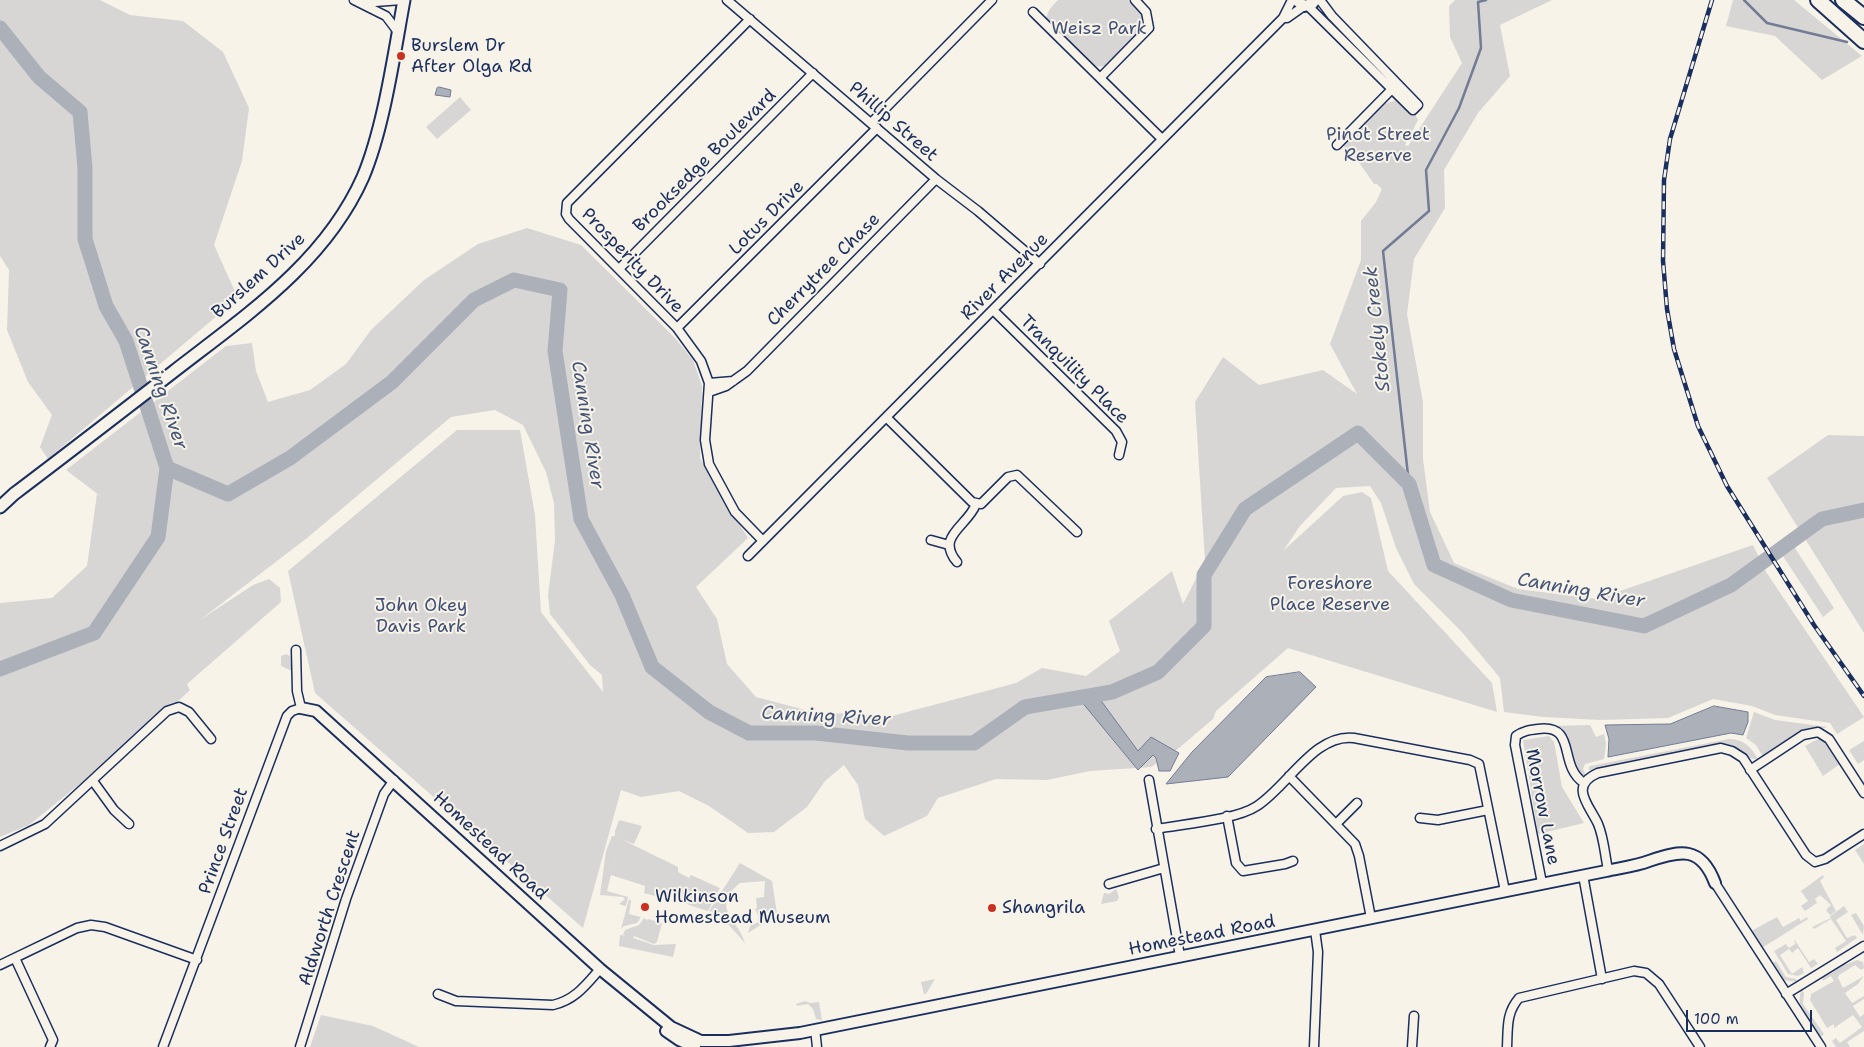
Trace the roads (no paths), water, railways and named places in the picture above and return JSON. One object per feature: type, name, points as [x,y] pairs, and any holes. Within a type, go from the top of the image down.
[{"type":"highway","points":[[1818,0],[1864,41]]},
{"type":"highway","points":[[1843,0],[1864,17]]},
{"type":"main road","name":"Burslem Drive","points":[[0,507],[14,494],[182,365],[294,274],[314,255],[339,221],[363,175],[372,148],[398,32],[403,0]]},
{"type":"main road","name":"Burslem Drive","points":[[0,501],[14,494]]},
{"type":"street","points":[[354,0],[386,16],[398,32]]},
{"type":"street","points":[[363,0],[375,2],[403,0]]},
{"type":"street","name":"Phillip Street","points":[[728,0],[936,178],[978,210],[1040,264]]},
{"type":"street","name":"Lotus Drive","points":[[677,328],[992,0]]},
{"type":"street","points":[[1100,78],[1149,28],[1148,16],[1134,0]]},
{"type":"street","points":[[1320,0],[1395,86]]},
{"type":"street","points":[[1303,2],[1416,107]]},
{"type":"street","name":"River Avenue","points":[[1283,18],[1287,18],[1303,2]]},
{"type":"street","name":"River Avenue","points":[[748,556],[1283,18],[1303,2]]},
{"type":"street","points":[[1033,12],[1162,139]]},
{"type":"street","name":"Prosperity Drive","points":[[750,19],[567,203],[566,214],[677,328],[701,361],[709,382],[705,440],[709,464],[735,512],[763,542]]},
{"type":"street","name":"Brooksedge Boulevard","points":[[619,269],[813,73]]},
{"type":"street","points":[[1337,145],[1395,86]]},
{"type":"street","name":"Cherrytree Chase","points":[[709,392],[726,386],[747,371],[936,178]]},
{"type":"street","name":"Tranquility Place","points":[[993,310],[1116,431],[1122,442],[1119,455]]},
{"type":"street","points":[[709,382],[733,380]]},
{"type":"street","points":[[887,418],[976,504]]},
{"type":"street","points":[[957,562],[952,557],[949,545],[952,535],[971,515],[976,504],[985,501],[1008,478],[1017,475],[1077,532]]},
{"type":"street","points":[[931,540],[949,545]]},
{"type":"street","points":[[296,650],[297,691],[301,708]]},
{"type":"street","points":[[0,846],[45,824],[167,711],[179,707],[189,712],[211,740]]},
{"type":"street","name":"Homestead Road","points":[[301,708],[316,711],[394,780],[600,969],[654,1014],[667,1032],[702,1045],[815,1029],[1542,884],[1648,862],[1659,857],[1679,853],[1694,854],[1710,869],[1715,883],[1820,1047]]},
{"type":"street","name":"Prince Street","points":[[163,1047],[287,716],[292,710],[301,708]]},
{"type":"street","name":"Morrow Lane","points":[[1542,884],[1515,745],[1516,736],[1523,731],[1545,728],[1557,731],[1565,741],[1570,768],[1584,783]]},
{"type":"street","points":[[1750,770],[1803,735],[1818,732],[1829,739],[1864,793]]},
{"type":"street","points":[[1156,829],[1227,816],[1256,807],[1324,744],[1343,736],[1470,760],[1479,764],[1505,891]]},
{"type":"street","points":[[1608,870],[1599,826],[1584,800],[1582,791],[1584,783],[1598,773],[1721,748],[1732,751],[1743,758],[1806,855],[1815,862],[1825,859],[1864,834]]},
{"type":"street","points":[[1289,776],[1350,838],[1357,849],[1372,918]]},
{"type":"street","name":"Aldworth Crescent","points":[[300,1047],[346,899],[384,794],[394,780]]},
{"type":"street","points":[[1149,780],[1156,829],[1180,956]]},
{"type":"street","points":[[93,781],[114,810],[129,824]]},
{"type":"street","points":[[1336,824],[1357,803]]},
{"type":"street","points":[[1420,818],[1438,820],[1488,810]]},
{"type":"street","points":[[1227,816],[1236,863],[1243,872],[1285,864],[1293,860]]},
{"type":"street","points":[[1109,884],[1164,868]]},
{"type":"street","points":[[1583,875],[1602,979]]},
{"type":"street","points":[[0,965],[77,928],[91,925],[105,927],[197,960]]},
{"type":"street","points":[[1314,1047],[1318,952],[1315,930]]},
{"type":"street","points":[[1786,994],[1863,948]]},
{"type":"street","points":[[15,958],[51,1034],[53,1040],[50,1047]]},
{"type":"street","points":[[438,994],[456,1001],[553,1005],[563,1003],[577,994],[600,969]]},
{"type":"street","points":[[1507,1047],[1508,1016],[1512,1007],[1520,998],[1634,971],[1646,972],[1659,984],[1700,1047]]},
{"type":"street","points":[[1412,1047],[1414,1016]]},
{"type":"street","points":[[815,1029],[817,1047]]},
{"type":"street","name":"Homestead Road","points":[[731,1047],[762,1038]]},
{"type":"waterway","name":"Stokely Creek","points":[[1409,484],[1383,251],[1429,211],[1426,170],[1459,108],[1481,48],[1478,2],[1486,0]]},
{"type":"waterway","points":[[1744,0],[1767,23],[1847,42]]},
{"type":"waterway","name":"Canning River","points":[[0,28],[39,77],[80,112],[85,168],[85,239],[106,306],[126,341],[167,468],[228,494],[290,458],[392,382],[474,300],[514,280],[560,290],[555,351],[581,519],[622,595],[652,667],[709,712],[749,733],[816,733],[908,743],[974,743],[1025,707],[1112,692],[1158,672],[1204,626],[1204,575],[1245,509],[1358,433],[1409,484],[1434,565],[1511,600],[1644,626],[1731,585],[1822,519],[1864,510]]},
{"type":"waterway","points":[[0,669],[94,633],[158,537],[167,468]]},
{"type":"railway","points":[[1712,0],[1670,139],[1664,180],[1663,261],[1667,309],[1674,349],[1698,426],[1727,486],[1814,625],[1864,696]]},
{"type":"place","name":"Burslem Dr After Olga Rd","points":[[401,56]]},
{"type":"place","name":"Wilkinson Homestead Museum","points":[[645,907]]},
{"type":"place","name":"Shangrila","points":[[992,908]]},
{"type":"park label","name":"Weisz Park","points":[[1099,29]]},
{"type":"park label","name":"Pinot Street Reserve","points":[[1378,145]]},
{"type":"park label","name":"Foreshore Place Reserve","points":[[1330,594]]},
{"type":"park label","name":"John Okey Davis Park","points":[[421,616]]}]
